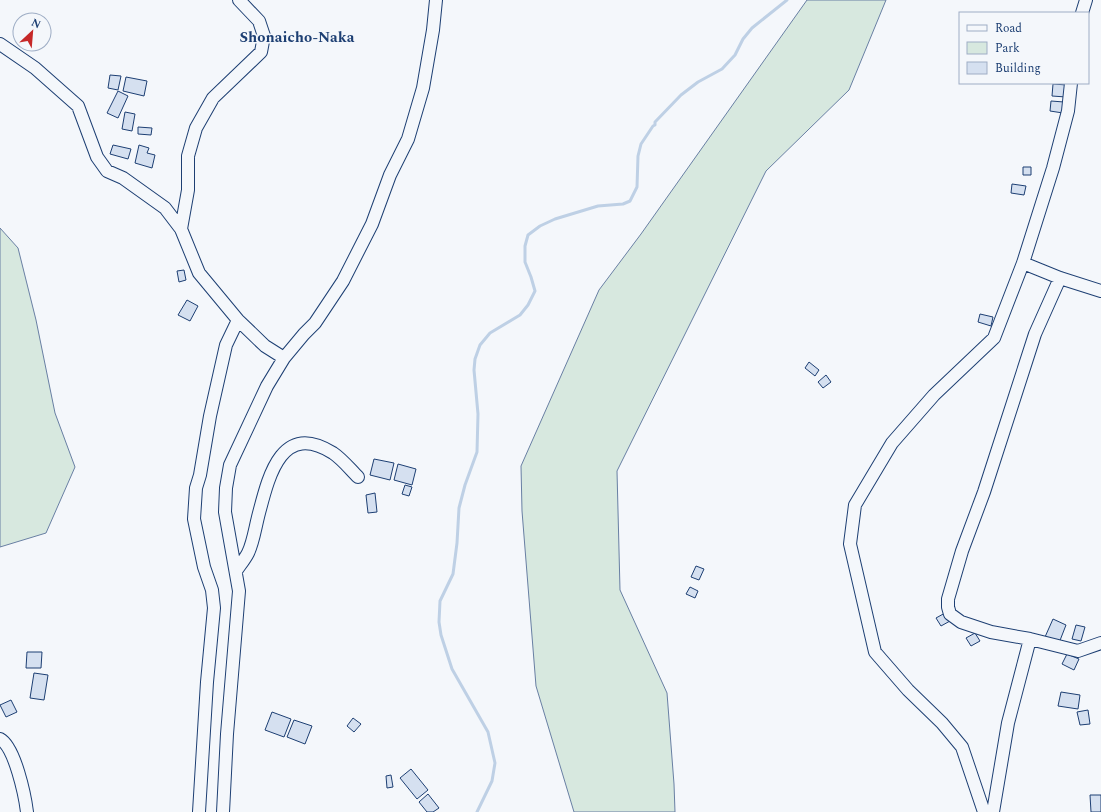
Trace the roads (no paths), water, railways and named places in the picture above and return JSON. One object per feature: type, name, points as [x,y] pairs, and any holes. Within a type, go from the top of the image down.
[{"type":"street","points":[[181,229],[188,190],[188,156],[196,128],[212,98],[261,52],[264,36],[259,21],[239,0]]},
{"type":"street","points":[[223,812],[228,726],[239,591],[225,512],[226,488],[230,465],[267,386],[284,358],[315,323],[342,282],[372,224],[390,176],[408,139],[423,88],[433,30],[436,0]]},
{"type":"street","points":[[1082,12],[1086,0]]},
{"type":"street","points":[[0,44],[35,68],[78,106],[97,157],[107,171],[123,178],[165,208],[181,229],[199,273],[238,320],[265,346],[284,358]]},
{"type":"street","points":[[984,812],[962,747],[942,723],[908,690],[875,652],[850,544],[855,505],[892,443],[934,395],[994,338],[1023,263],[1053,168],[1068,111],[1071,84]]},
{"type":"street","points":[[1023,263],[1060,278],[1101,291]]},
{"type":"street","points":[[1060,278],[1036,334],[984,492],[962,551],[948,598],[948,607],[950,614],[961,622],[991,632],[1030,639],[1078,651],[1101,643]]},
{"type":"street","points":[[199,812],[206,682],[214,608],[212,590],[204,567],[194,519],[196,488],[200,476],[210,416],[226,345],[238,320]]},
{"type":"street","points":[[236,571],[249,552],[266,486],[276,463],[288,448],[303,443],[313,444],[334,454],[358,477]]},
{"type":"street","points":[[993,812],[1008,723],[1030,639]]},
{"type":"street","points":[[0,739],[6,745],[14,761],[25,794],[27,812]]},
{"type":"waterway","points":[[477,812],[492,781],[495,763],[488,732],[452,669],[441,635],[439,622],[440,601],[453,574],[459,508],[465,485],[477,452],[478,414],[474,370],[475,359],[480,345],[490,333],[520,315],[528,305],[535,291],[525,262],[525,246],[528,235],[540,226],[555,219],[598,206],[623,204],[630,201],[637,187],[638,156],[641,144],[655,125],[655,122],[681,95],[698,82],[722,69],[735,55],[743,39],[752,28],[787,0]]},
{"type":"district","name":"Shonaicho-Naka","points":[[297,37]]}]
